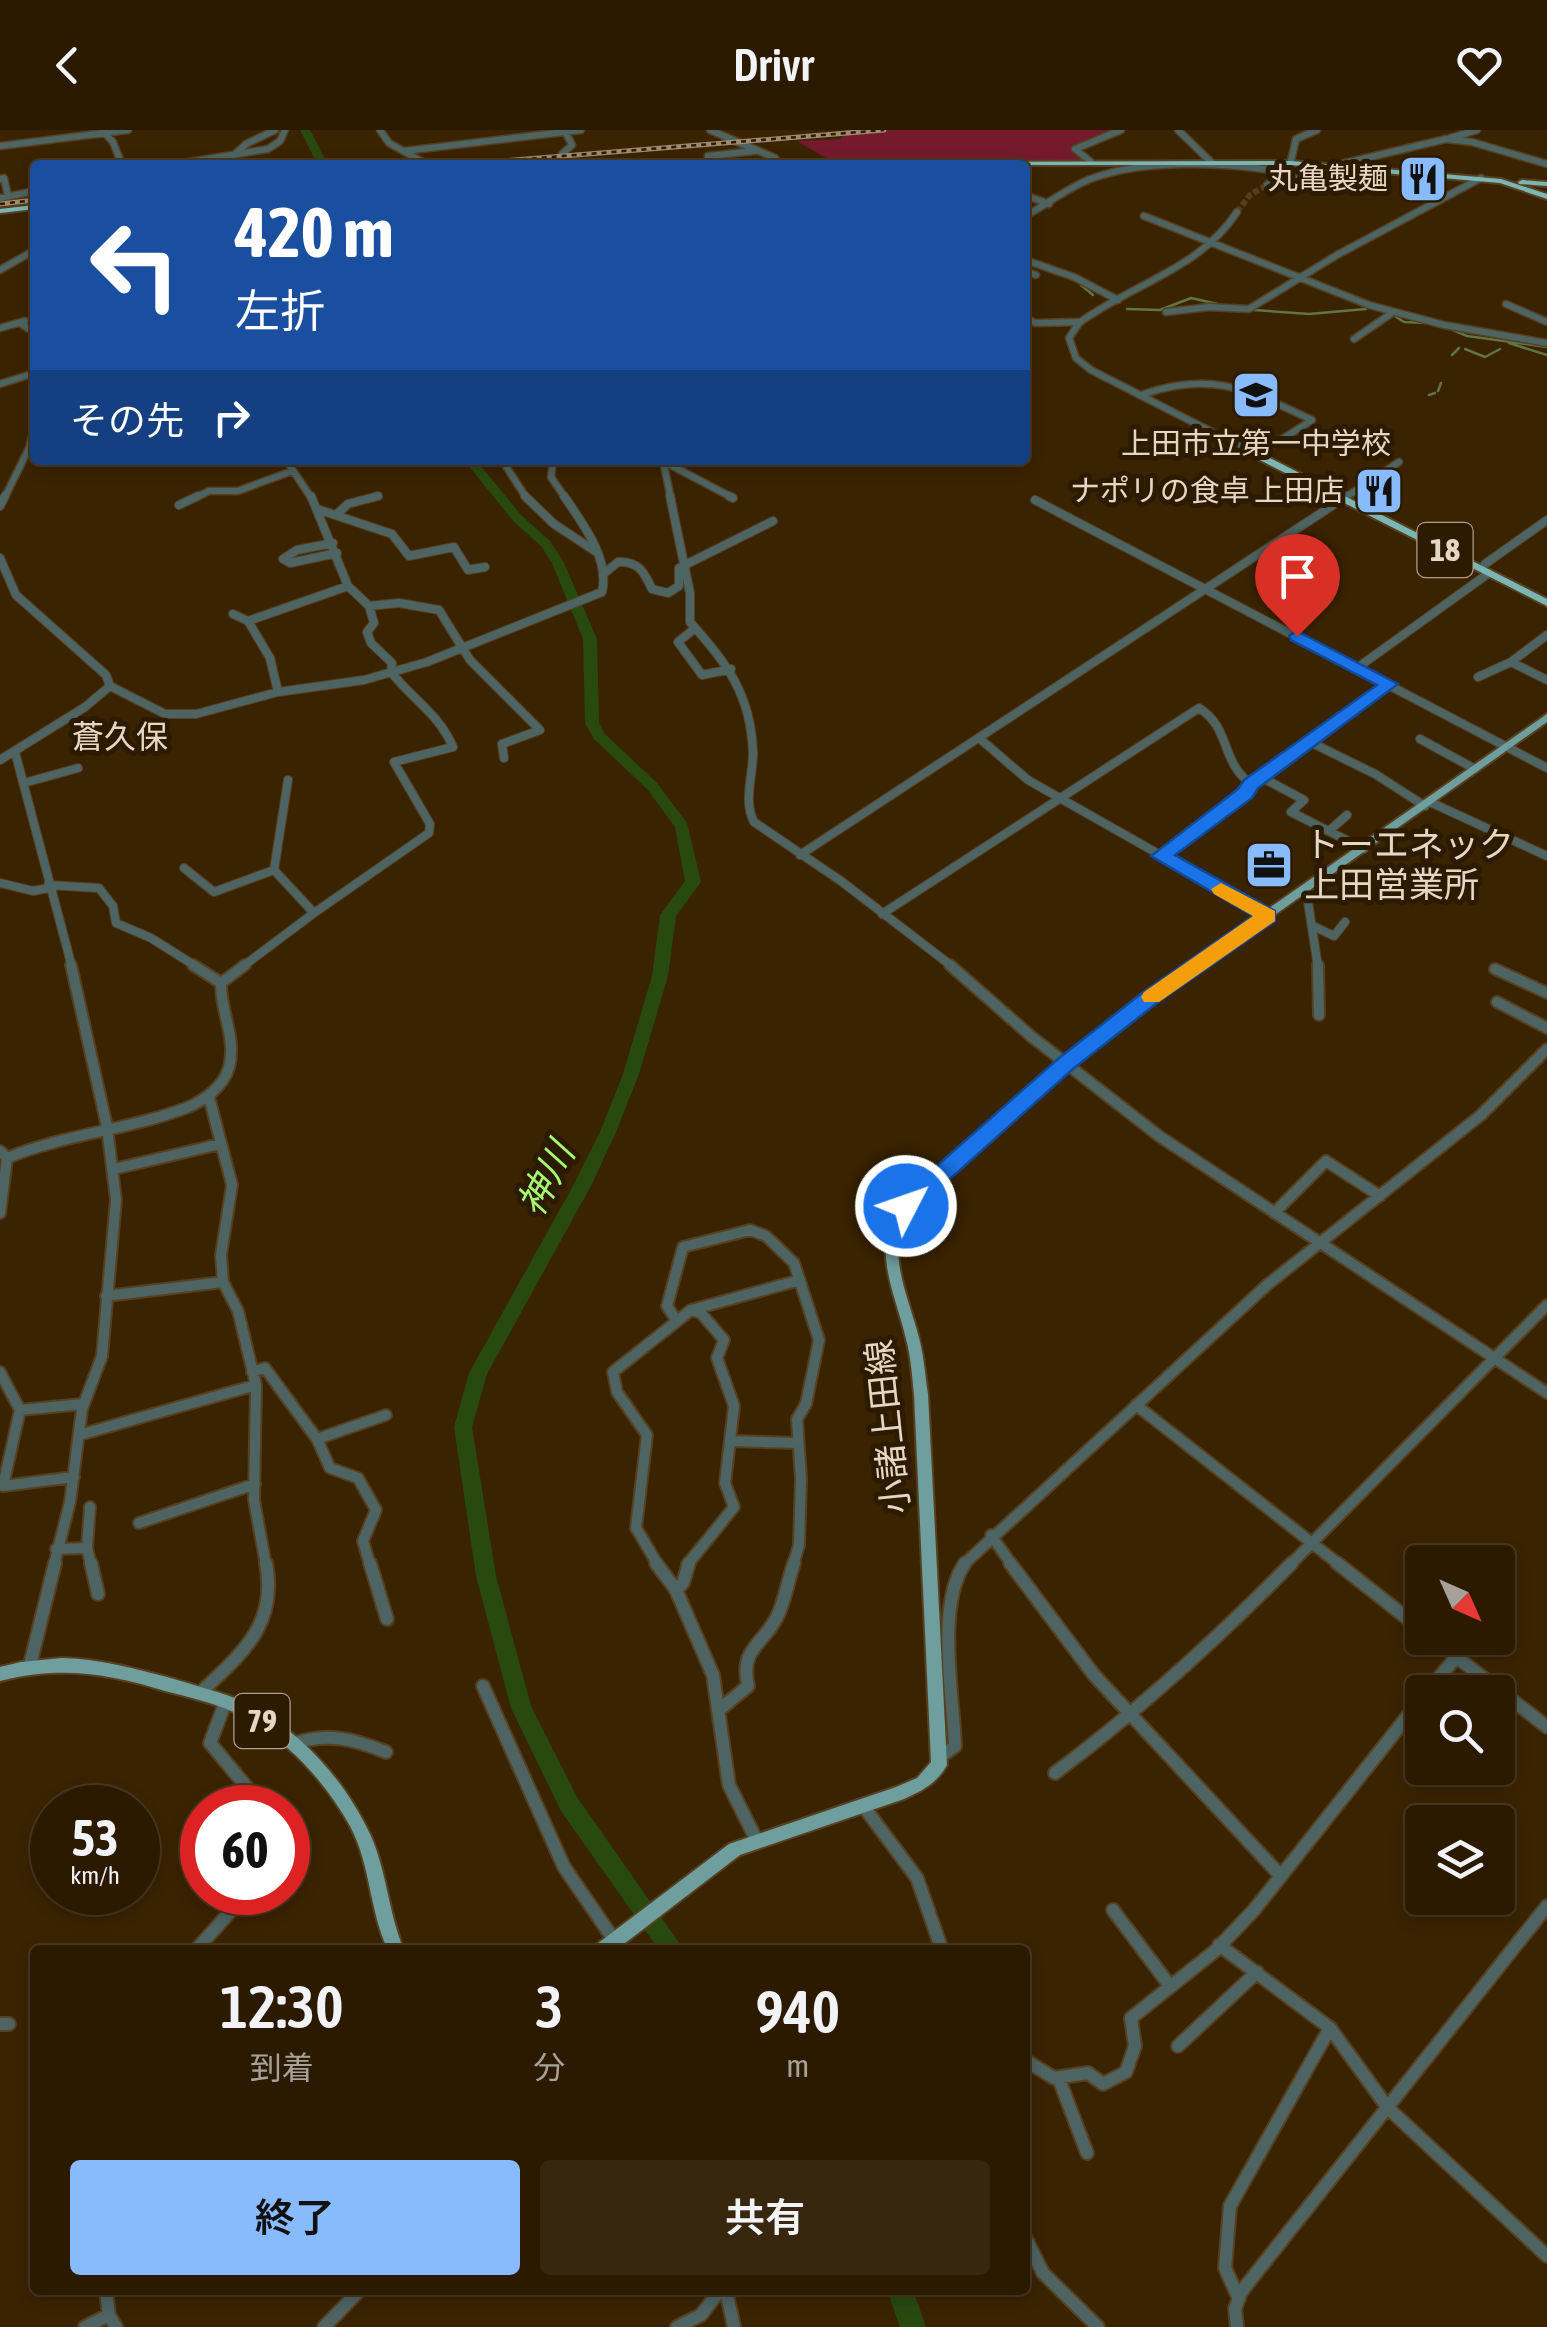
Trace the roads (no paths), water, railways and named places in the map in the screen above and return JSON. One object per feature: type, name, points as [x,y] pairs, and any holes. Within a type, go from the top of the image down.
[{"type":"highway","points":[[1030,163],[1340,165],[1547,184]]},
{"type":"highway","points":[[1501,181],[1547,197]]},
{"type":"highway","points":[[0,210],[30,207]]},
{"type":"highway","name":"18","points":[[1256,455],[1547,594]]},
{"type":"highway","name":"18","points":[[1487,568],[1547,603]]},
{"type":"main road","name":"小諸上田線","points":[[940,1757],[920,1394],[913,1341],[891,1262],[890,1236],[906,1206],[1066,1064],[1149,998],[1547,717]]},
{"type":"main road","name":"79","points":[[0,1674],[30,1666],[92,1664],[226,1702],[252,1714],[312,1762],[365,1839],[381,1911],[394,1945]]},
{"type":"main road","points":[[614,1945],[716,1861],[756,1839],[864,1807],[922,1783],[936,1770],[940,1757]]},
{"type":"street","points":[[0,146],[128,130]]},
{"type":"street","points":[[225,160],[275,130]]},
{"type":"street","points":[[204,160],[273,146],[285,130]]},
{"type":"street","points":[[380,130],[389,143],[419,160]]},
{"type":"street","points":[[404,151],[527,133],[581,130]]},
{"type":"street","points":[[710,130],[773,160]]},
{"type":"street","points":[[1091,162],[1075,150],[1121,130]]},
{"type":"street","points":[[1178,130],[1212,162]]},
{"type":"street","points":[[1267,185],[1282,177],[1291,163],[1296,139],[1317,130]]},
{"type":"street","points":[[1030,214],[1076,186],[1110,174],[1238,167],[1294,175],[1478,130]]},
{"type":"street","points":[[562,154],[572,145],[565,131]]},
{"type":"street","points":[[102,132],[113,142],[120,160]]},
{"type":"street","points":[[1446,139],[1472,142],[1547,164]]},
{"type":"street","points":[[705,160],[715,153],[755,151]]},
{"type":"street","points":[[256,152],[257,160]]},
{"type":"street","points":[[0,179],[4,178],[4,197],[30,192]]},
{"type":"street","points":[[1166,312],[1209,306],[1250,309],[1481,178]]},
{"type":"street","points":[[1030,197],[1049,204]]},
{"type":"street","points":[[1030,320],[1035,324],[1078,322],[1213,243],[1226,232],[1237,212]]},
{"type":"street","points":[[1144,216],[1303,276],[1319,288],[1392,313],[1547,343]]},
{"type":"street","points":[[0,270],[30,253]]},
{"type":"street","points":[[1030,262],[1118,300]]},
{"type":"street","points":[[1030,273],[1036,275]]},
{"type":"street","points":[[1506,304],[1547,322]]},
{"type":"street","points":[[1354,338],[1392,313]]},
{"type":"street","points":[[0,328],[30,319]]},
{"type":"street","points":[[24,321],[30,329]]},
{"type":"street","points":[[1078,322],[1069,338],[1076,358],[1141,396],[1256,455],[1312,420],[1218,380],[1173,382],[1141,396]]},
{"type":"street","points":[[0,384],[30,375]]},
{"type":"street","points":[[0,506],[30,444]]},
{"type":"street","points":[[800,855],[1399,462]]},
{"type":"street","points":[[289,465],[317,509],[348,586],[370,606],[374,623],[366,632],[371,643],[392,663],[391,672]]},
{"type":"street","points":[[505,465],[553,525],[595,551]]},
{"type":"street","points":[[0,558],[16,595],[106,675],[110,686],[157,711],[174,716],[196,714],[278,692],[391,672],[462,650],[598,594],[605,588],[606,572],[578,514],[550,477],[552,465]]},
{"type":"street","points":[[664,465],[690,593],[688,615],[694,630],[731,670],[754,746],[748,811],[760,828],[997,1002],[1066,1064],[1158,1136],[1547,1393]]},
{"type":"street","points":[[671,465],[733,498]]},
{"type":"street","points":[[179,505],[209,491],[238,491],[292,470]]},
{"type":"street","points":[[336,515],[348,504],[378,496]]},
{"type":"street","points":[[1035,500],[1547,768]]},
{"type":"street","points":[[317,509],[392,534],[409,556],[454,547],[468,570],[485,567]]},
{"type":"street","points":[[1358,668],[1547,520]]},
{"type":"street","points":[[606,572],[618,562],[635,562],[643,568],[652,589],[668,593],[679,586],[678,569],[774,521]]},
{"type":"street","points":[[333,543],[297,550],[283,559],[290,564],[337,553]]},
{"type":"street","points":[[233,614],[248,621],[348,586]]},
{"type":"street","points":[[370,606],[399,603],[437,608],[448,634],[478,674],[540,730],[502,744],[504,758]]},
{"type":"street","points":[[248,621],[270,658],[278,692]]},
{"type":"street","points":[[694,630],[678,642],[702,675],[731,670]]},
{"type":"street","points":[[1478,677],[1511,662],[1547,635]]},
{"type":"street","points":[[1511,662],[1547,680]]},
{"type":"street","points":[[221,982],[431,828],[394,762],[453,747],[446,728],[391,672]]},
{"type":"street","points":[[1161,856],[1245,793],[1250,784],[1390,684]]},
{"type":"street","points":[[0,760],[110,686]]},
{"type":"street","points":[[882,914],[1199,708],[1212,716],[1214,727],[1224,738],[1230,766],[1250,784]]},
{"type":"street","points":[[979,738],[1018,774],[1268,916]]},
{"type":"street","points":[[1420,739],[1475,769]]},
{"type":"street","points":[[1310,742],[1428,804],[1547,856]]},
{"type":"street","points":[[15,752],[73,973],[108,1127],[116,1200],[102,1356],[84,1404],[74,1477],[30,1666]]},
{"type":"street","points":[[24,783],[78,768]]},
{"type":"street","points":[[1261,776],[1304,800],[1291,812],[1364,849]]},
{"type":"street","points":[[274,870],[288,780]]},
{"type":"street","points":[[1328,831],[1346,815]]},
{"type":"street","points":[[184,868],[214,892],[274,870]]},
{"type":"street","points":[[274,870],[314,913]]},
{"type":"street","points":[[0,884],[33,891],[64,883],[99,888],[114,906],[116,923],[151,938],[221,982],[231,1051],[228,1077],[209,1097],[186,1108],[4,1155],[0,1213]]},
{"type":"street","points":[[1306,889],[1314,954],[1322,979],[1319,1015]]},
{"type":"street","points":[[1312,926],[1334,936],[1345,922]]},
{"type":"street","points":[[1496,969],[1547,994]]},
{"type":"street","points":[[1497,1002],[1547,1028]]},
{"type":"street","points":[[940,1757],[954,1746],[948,1645],[952,1580],[991,1535],[1267,1285],[1480,1115],[1547,1048]]},
{"type":"street","points":[[199,1694],[248,1648],[270,1590],[254,1500],[254,1378],[238,1311],[223,1282],[221,1255],[232,1185],[209,1097]]},
{"type":"street","points":[[114,1169],[220,1144]]},
{"type":"street","points":[[1274,1213],[1326,1162],[1380,1196]]},
{"type":"street","points":[[676,1320],[667,1306],[683,1247],[750,1230],[766,1236],[794,1263],[819,1340],[806,1404],[797,1419],[801,1479],[799,1545],[791,1578],[777,1617],[748,1655],[744,1668],[748,1686],[732,1704],[719,1710]]},
{"type":"street","points":[[756,1839],[730,1785],[713,1675],[676,1590],[643,1545],[636,1528],[647,1435],[617,1392],[613,1372],[676,1320],[702,1304],[800,1280]]},
{"type":"street","points":[[106,1296],[223,1282]]},
{"type":"street","points":[[1055,1773],[1131,1717],[1197,1659],[1547,1305]]},
{"type":"street","points":[[676,1590],[683,1583],[685,1564],[695,1548],[726,1522],[734,1508],[725,1484],[732,1441],[732,1395],[717,1358],[724,1340],[702,1313],[691,1310]]},
{"type":"street","points":[[79,1435],[254,1378],[265,1368],[317,1439],[330,1468],[358,1478],[376,1510],[363,1542],[387,1619]]},
{"type":"street","points":[[0,1372],[20,1410],[3,1486],[74,1477]]},
{"type":"street","points":[[20,1410],[84,1404]]},
{"type":"street","points":[[1136,1404],[1405,1617]]},
{"type":"street","points":[[317,1439],[386,1415]]},
{"type":"street","points":[[732,1441],[798,1443]]},
{"type":"street","points":[[138,1523],[254,1484]]},
{"type":"street","points":[[90,1507],[87,1548],[98,1594]]},
{"type":"street","points":[[991,1535],[1060,1633],[1131,1717],[1279,1874]]},
{"type":"street","points":[[56,1549],[87,1548]]},
{"type":"street","points":[[1441,1675],[1457,1656],[1547,1727]]},
{"type":"street","points":[[483,1686],[564,1867],[614,1945]]},
{"type":"street","points":[[226,1702],[210,1743],[245,1785]]},
{"type":"street","points":[[1030,2061],[1038,2063],[1049,2076],[1059,2079],[1088,2073],[1103,2084],[1126,2072],[1134,2046],[1132,2018],[1140,2007],[1220,1945],[1405,1719]]},
{"type":"street","points":[[294,1744],[329,1735],[355,1738],[386,1752]]},
{"type":"street","points":[[864,1807],[917,1878],[940,1945]]},
{"type":"street","points":[[1237,2327],[1235,2308],[1239,2298],[1547,1906]]},
{"type":"street","points":[[1112,1910],[1170,1986]]},
{"type":"street","points":[[200,1945],[227,1915]]},
{"type":"street","points":[[1220,1945],[1330,2028],[1388,2108],[1547,2256]]},
{"type":"street","points":[[1178,2046],[1257,1972]]},
{"type":"street","points":[[1239,2298],[1227,2282],[1226,2231],[1230,2206],[1330,2028]]},
{"type":"street","points":[[1059,2079],[1088,2153]]},
{"type":"street","points":[[1030,2247],[1043,2273],[1098,2327]]},
{"type":"street","points":[[85,2327],[112,2321],[107,2295]]},
{"type":"street","points":[[324,2327],[355,2295]]},
{"type":"street","points":[[678,2327],[701,2315],[719,2295]]},
{"type":"street","points":[[724,2295],[734,2327]]},
{"type":"waterway","name":"神川","points":[[305,130],[320,160]]},
{"type":"waterway","points":[[1081,285],[1093,295]]},
{"type":"waterway","points":[[1127,309],[1160,310],[1191,298],[1222,305]]},
{"type":"waterway","points":[[1254,310],[1309,314],[1366,309]]},
{"type":"waterway","points":[[1395,316],[1404,322],[1426,323]]},
{"type":"waterway","points":[[1453,330],[1467,336],[1547,347]]},
{"type":"waterway","points":[[1509,343],[1547,355]]},
{"type":"waterway","points":[[1452,355],[1459,348]]},
{"type":"waterway","points":[[1465,349],[1485,357],[1500,349]]},
{"type":"waterway","points":[[1438,391],[1441,383]]},
{"type":"waterway","points":[[1429,395],[1435,393]]},
{"type":"waterway","name":"神川","points":[[474,465],[518,519],[546,544],[558,563],[590,639],[592,723],[599,736],[652,786],[682,826],[693,882],[668,915],[660,976],[631,1074],[608,1132],[478,1373],[463,1427],[486,1576],[521,1708],[569,1804],[669,1945]]},
{"type":"waterway","name":"神川","points":[[902,2295],[913,2327]]},
{"type":"tunnel","points":[[1237,212],[1250,195],[1267,185]]},
{"type":"railway","points":[[514,160],[884,130]]},
{"type":"railway","points":[[0,204],[30,201]]},
{"type":"place","name":"丸亀製麺","points":[[1423,179]]},
{"type":"place","name":"上田市立第一中学校","points":[[1256,395]]},
{"type":"place","name":"ナポリの食卓 上田店","points":[[1379,491]]},
{"type":"place","name":"トーエネック 上田営業所","points":[[1269,865]]},
{"type":"district","name":"蒼久保","points":[[120,737]]}]
